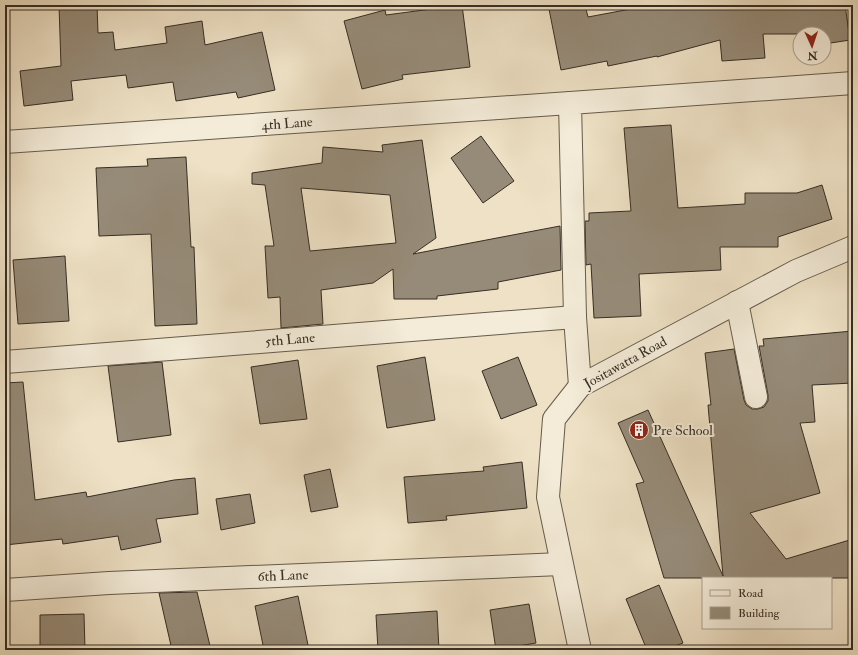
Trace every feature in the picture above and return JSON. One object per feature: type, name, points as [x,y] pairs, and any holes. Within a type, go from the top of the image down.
[{"type":"street","name":"4th Lane","points":[[5,142],[570,104],[853,83]]},
{"type":"street","points":[[570,104],[575,317],[580,386]]},
{"type":"street","name":"Jositawatta Road","points":[[580,650],[548,497],[554,419],[580,386],[796,271],[853,246]]},
{"type":"street","points":[[737,302],[756,397]]},
{"type":"street","name":"5th Lane","points":[[5,362],[575,317]]},
{"type":"street","name":"6th Lane","points":[[5,590],[109,583],[561,564]]},
{"type":"building","points":[[59,5],[97,5],[98,33],[113,32],[115,50],[167,43],[165,27],[202,21],[205,45],[262,32],[275,90],[238,98],[236,92],[176,101],[173,82],[128,88],[126,75],[71,81],[73,100],[24,106],[20,71],[61,66]]},
{"type":"building","points":[[462,5],[470,67],[402,75],[403,79],[362,89],[344,21],[385,10],[386,15]]},
{"type":"building","points":[[569,5],[585,5],[588,17],[652,5],[845,5],[850,40],[832,43],[832,26],[792,26],[792,34],[763,34],[765,58],[722,61],[720,40],[657,57],[608,66],[607,61],[561,70],[549,9]]},
{"type":"building","points":[[671,125],[678,208],[745,204],[745,193],[797,193],[822,185],[832,219],[778,237],[778,247],[720,247],[721,270],[639,274],[641,316],[594,318],[591,264],[586,265],[585,221],[589,221],[589,213],[631,211],[624,128]]},
{"type":"building","points":[[481,136],[514,181],[483,203],[451,158]]},
{"type":"building","points":[[422,140],[436,238],[413,254],[560,226],[561,270],[498,282],[498,289],[437,296],[437,299],[394,299],[393,269],[373,283],[321,290],[323,324],[281,328],[280,297],[268,298],[265,246],[274,246],[265,185],[252,184],[252,173],[322,163],[323,147],[383,152],[382,145]],"holes":[[[301,188],[390,195],[396,243],[310,251]]]},
{"type":"building","points":[[186,157],[191,247],[194,247],[197,324],[155,326],[151,234],[99,236],[96,168],[148,166],[147,159]]},
{"type":"building","points":[[65,256],[69,321],[18,324],[13,260]]},
{"type":"building","points":[[853,331],[853,383],[812,385],[815,422],[800,423],[820,493],[750,513],[786,559],[853,539],[853,578],[664,578],[636,484],[644,482],[618,423],[648,410],[723,576],[708,405],[711,405],[705,353],[734,349],[746,405],[752,409],[758,409],[764,407],[768,401],[759,346],[764,346],[763,339]]},
{"type":"building","points":[[425,357],[435,420],[387,428],[377,366]]},
{"type":"building","points":[[518,357],[537,405],[501,419],[482,371]]},
{"type":"building","points":[[298,360],[307,419],[260,424],[251,367]]},
{"type":"building","points":[[162,362],[171,435],[118,442],[108,366]]},
{"type":"building","points":[[23,382],[35,500],[86,492],[87,497],[174,480],[195,478],[198,514],[156,519],[161,542],[121,550],[118,536],[63,544],[62,539],[5,545],[5,383]]},
{"type":"building","points":[[522,462],[527,508],[446,516],[447,520],[408,523],[404,477],[484,471],[483,467]]},
{"type":"building","points":[[330,469],[338,507],[311,512],[304,475]]},
{"type":"building","points":[[250,494],[255,523],[221,530],[216,499]]},
{"type":"building","points":[[659,585],[683,643],[664,650],[647,650],[626,599]]},
{"type":"building","points":[[197,592],[211,650],[172,650],[159,593]]},
{"type":"building","points":[[298,596],[309,650],[264,650],[255,606]]},
{"type":"building","points":[[529,604],[536,643],[496,650],[490,610]]},
{"type":"building","points":[[437,611],[439,650],[378,650],[376,615]]},
{"type":"building","points":[[84,614],[85,650],[40,650],[40,615]]},
{"type":"place","name":"Pre School","points":[[639,430]]}]
